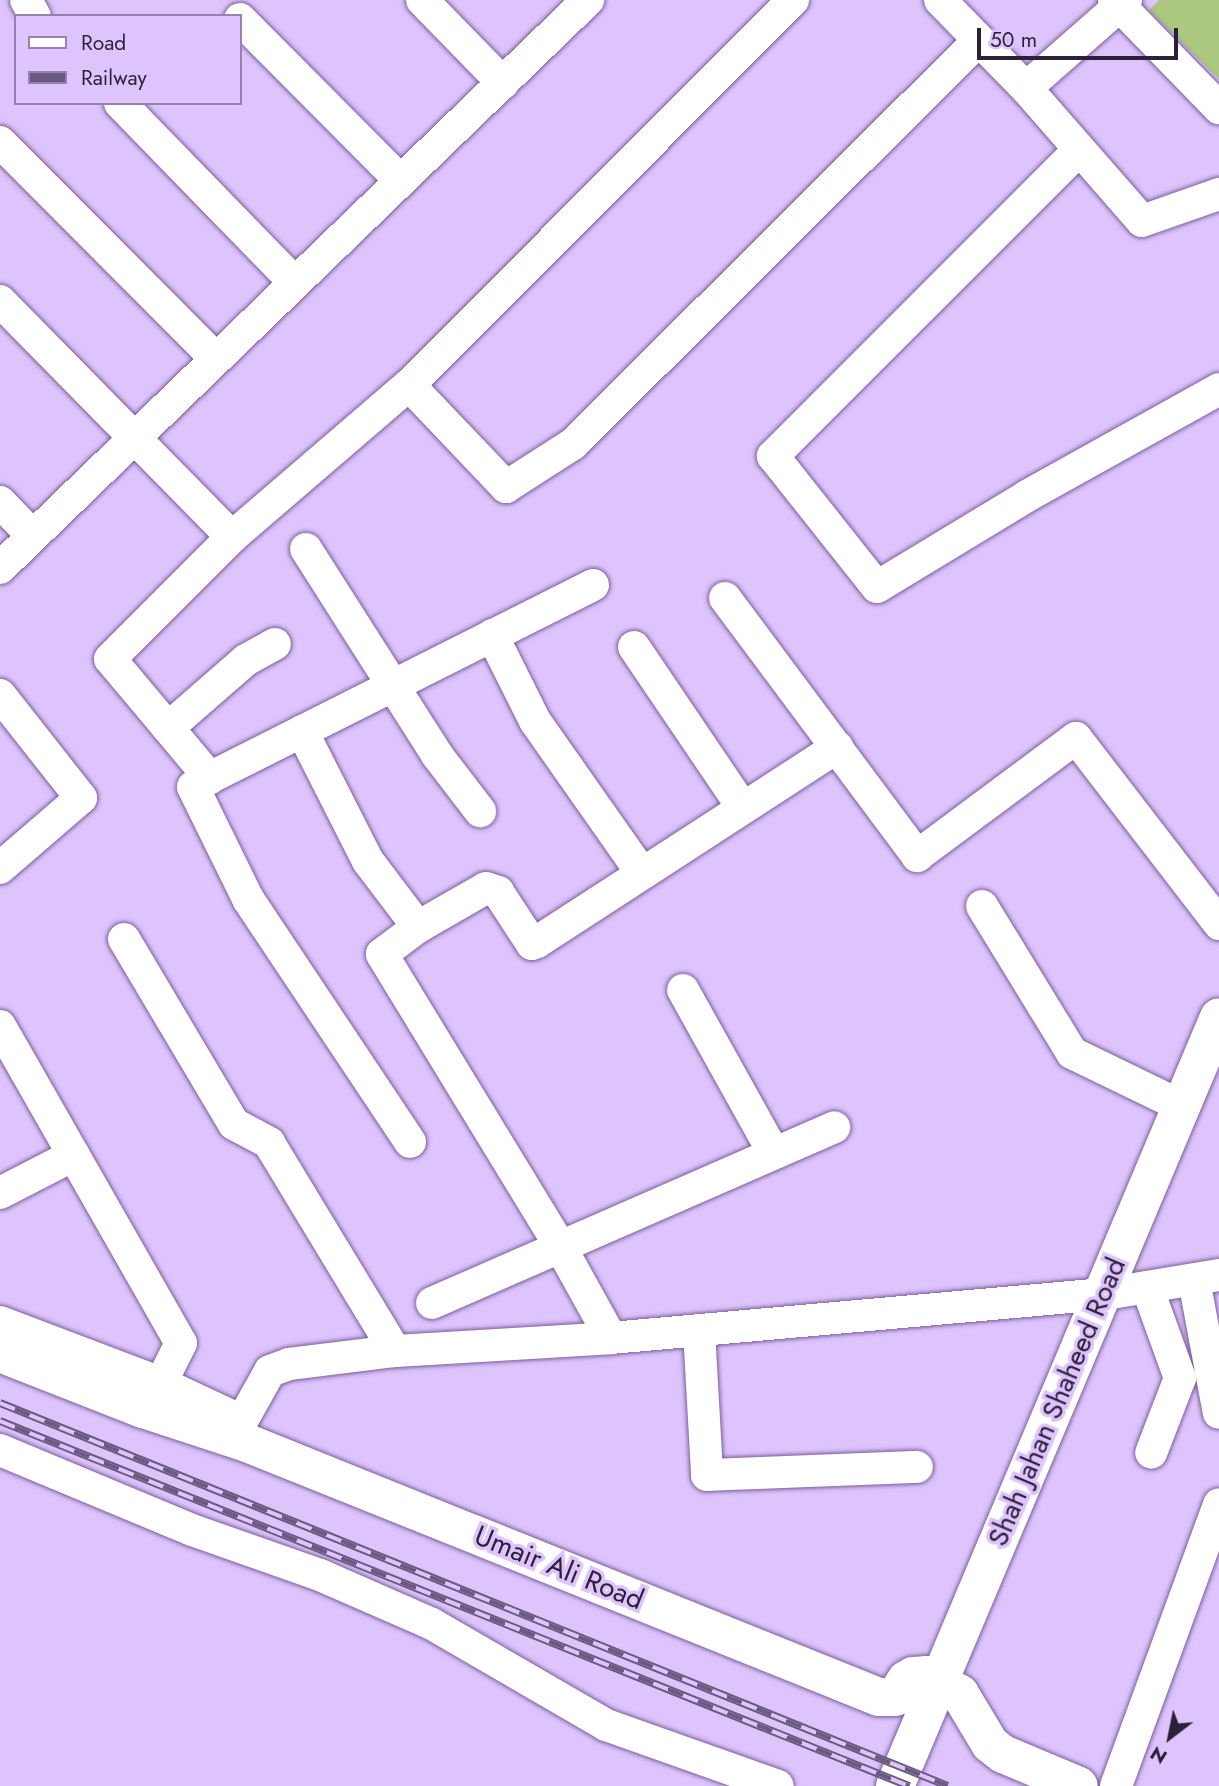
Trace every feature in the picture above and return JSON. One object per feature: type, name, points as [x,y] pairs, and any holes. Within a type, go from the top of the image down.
[{"type":"street","points":[[221,0],[235,14]]},
{"type":"street","points":[[422,0],[503,83]]},
{"type":"street","points":[[0,568],[588,0]]},
{"type":"street","points":[[210,778],[110,659],[232,537],[409,385],[793,0]]},
{"type":"street","points":[[940,0],[1026,88],[1142,221],[1219,194]]},
{"type":"street","points":[[1026,88],[1120,2],[1219,108]]},
{"type":"street","points":[[242,21],[401,181]]},
{"type":"street","points":[[409,385],[506,487],[573,444],[979,40]]},
{"type":"street","points":[[122,105],[295,283]]},
{"type":"street","points":[[0,142],[216,359]]},
{"type":"street","points":[[1079,150],[773,456],[877,587],[1027,496],[1219,389]]},
{"type":"street","points":[[0,300],[232,537]]},
{"type":"street","points":[[0,502],[33,536]]},
{"type":"street","points":[[306,549],[395,685],[437,755],[480,811]]},
{"type":"street","points":[[410,1142],[248,899],[193,788],[593,584]]},
{"type":"street","points":[[725,598],[916,856],[1076,738],[1219,924]]},
{"type":"street","points":[[492,635],[535,721],[642,873]]},
{"type":"street","points":[[168,728],[246,660],[275,644]]},
{"type":"street","points":[[634,648],[743,808]]},
{"type":"street","points":[[0,695],[81,797],[1,864]]},
{"type":"street","points":[[302,731],[368,861],[418,927]]},
{"type":"street","points":[[611,1338],[560,1246],[382,954],[418,927],[486,888],[493,888],[531,944],[837,747]]},
{"type":"street","points":[[982,906],[1072,1053],[1183,1107]]},
{"type":"street","points":[[124,939],[234,1124],[269,1143],[395,1351]]},
{"type":"street","points":[[683,990],[773,1152]]},
{"type":"street","name":"Shah Jahan Shaheed Road","points":[[895,1786],[1105,1294],[1219,1017]]},
{"type":"street","points":[[0,1026],[181,1343],[161,1383]]},
{"type":"street","points":[[432,1303],[834,1127]]},
{"type":"street","points":[[0,1193],[74,1155]]},
{"type":"street","points":[[0,1322],[161,1383],[245,1432],[270,1371],[289,1364],[395,1351],[611,1338],[1105,1294],[1206,1278],[1219,1413]]},
{"type":"street","points":[[1147,1287],[1180,1378],[1151,1453]]},
{"type":"street","points":[[699,1330],[707,1475],[917,1467]]},
{"type":"street","name":"Umair Ali Road","points":[[0,1353],[143,1409],[245,1432],[879,1697],[895,1696],[906,1680],[913,1676],[926,1675],[939,1681]]},
{"type":"street","points":[[4,1457],[192,1530],[320,1575],[432,1624],[606,1724],[778,1786]]},
{"type":"street","points":[[1116,1786],[1219,1504]]},
{"type":"street","points":[[939,1681],[960,1694],[990,1744],[1003,1754],[1079,1786]]},
{"type":"green space","points":[[1159,0],[1219,0],[1219,79],[1149,10]]},
{"type":"railway","points":[[0,1403],[948,1786]]},
{"type":"railway","points":[[0,1421],[909,1786]]}]
